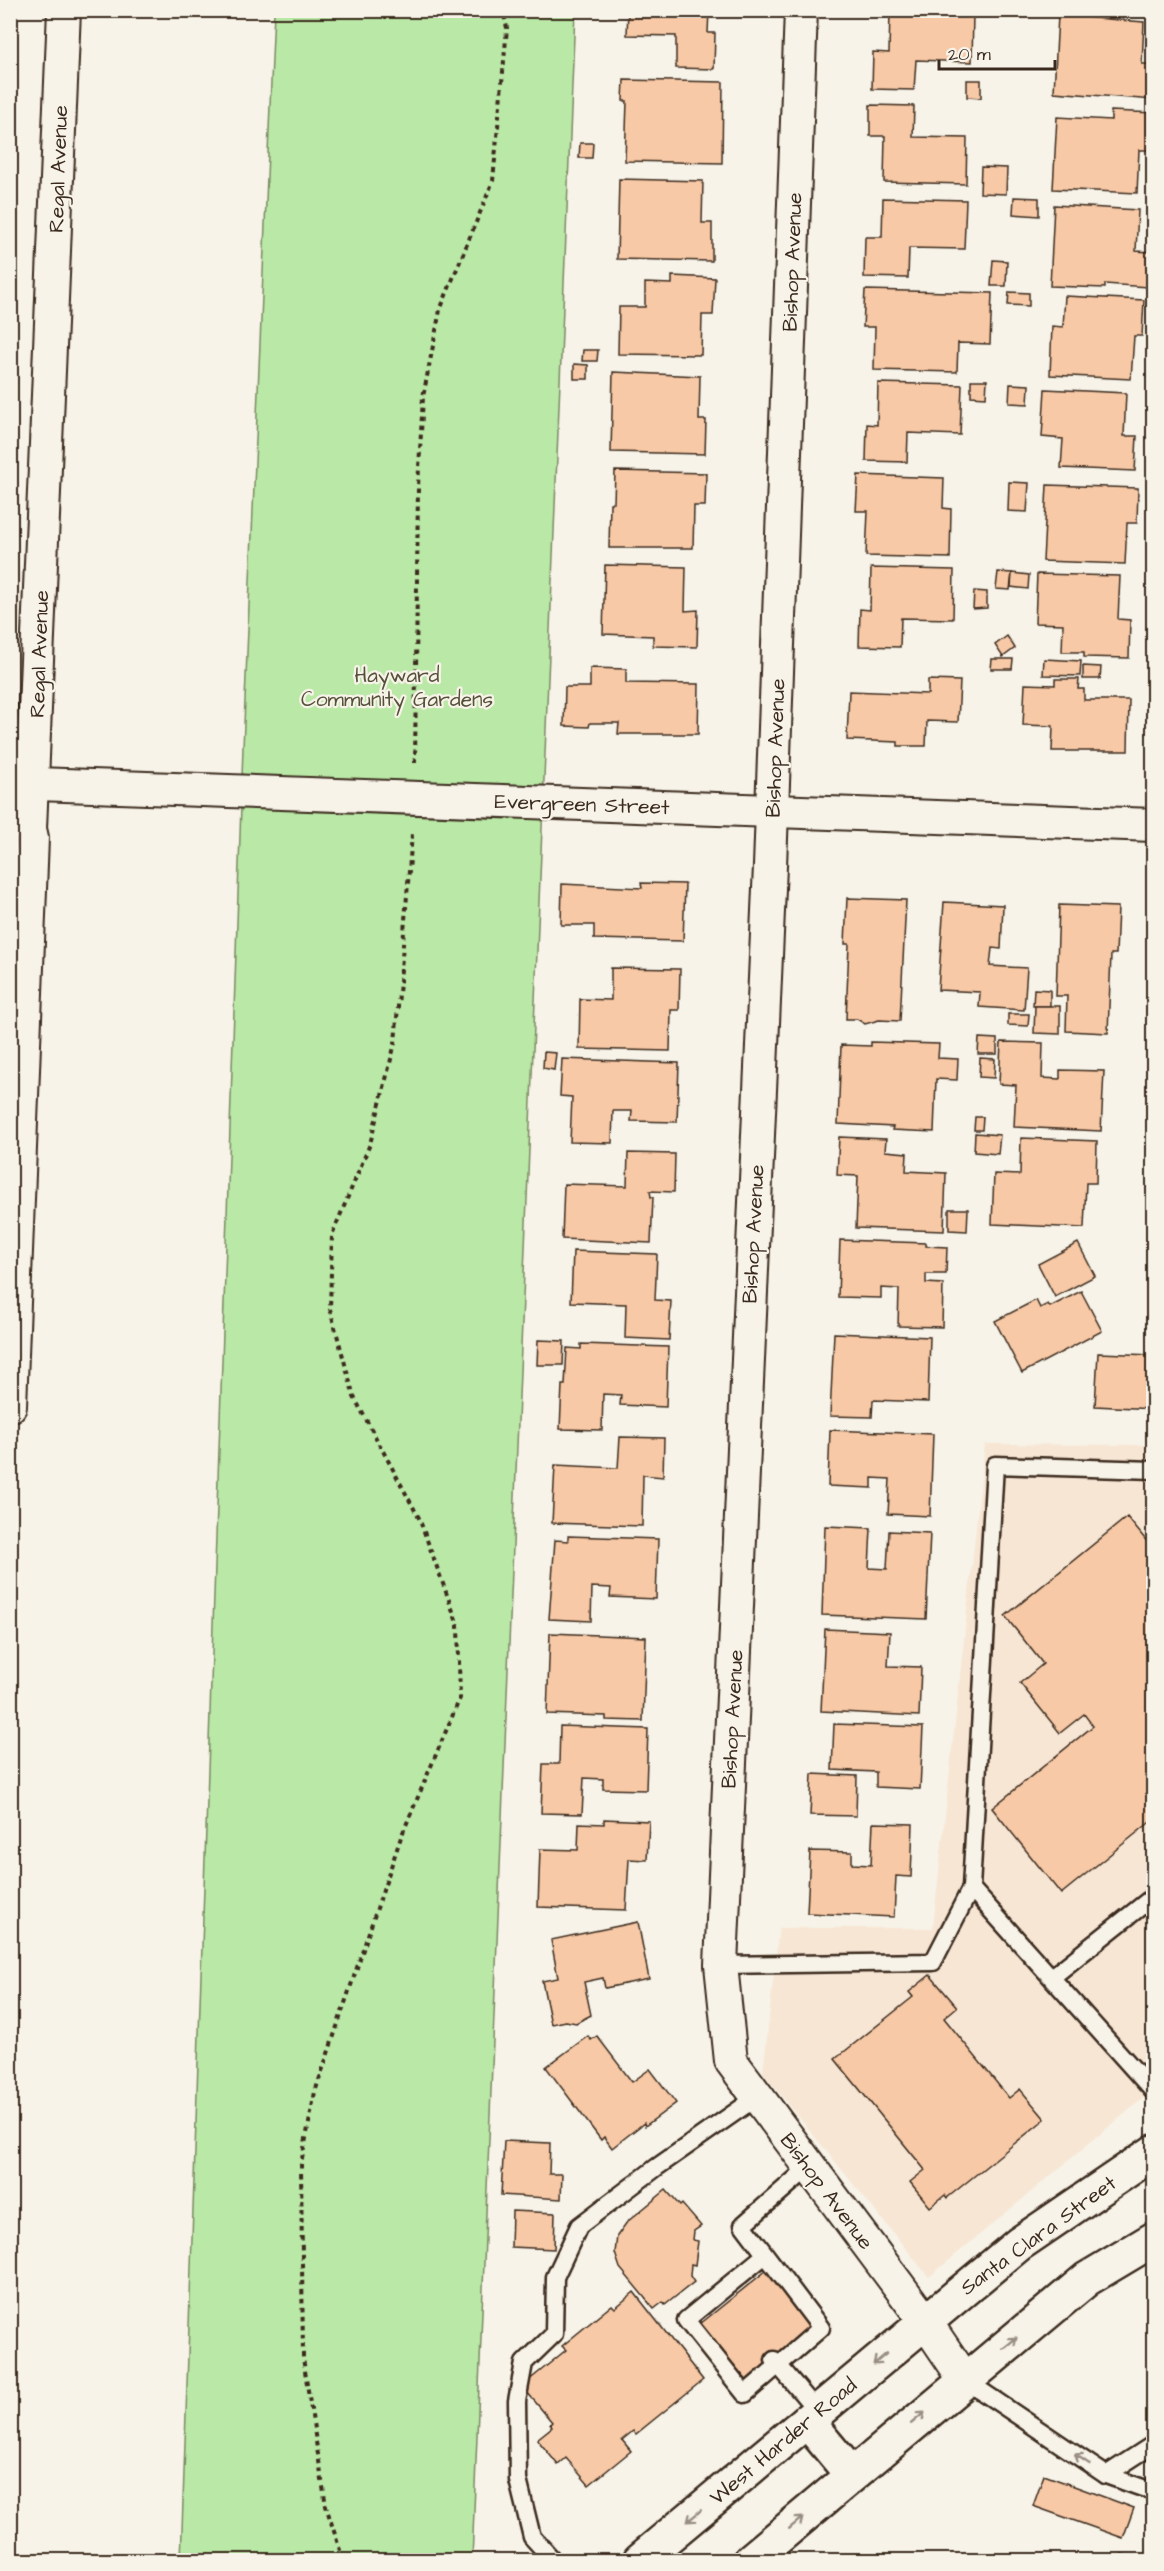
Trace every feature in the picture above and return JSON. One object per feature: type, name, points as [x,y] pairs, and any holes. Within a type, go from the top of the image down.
[{"type":"main road","name":"Santa Clara Street","points":[[925,2321],[1019,2244],[1154,2152]]},
{"type":"main road","points":[[751,2560],[1087,2279],[1154,2238]]},
{"type":"main road","name":"West Harder Road","points":[[642,2560],[925,2321]]},
{"type":"main road","points":[[813,2416],[852,2475]]},
{"type":"street","name":"Regal Avenue","points":[[10,1406],[32,838],[22,784],[64,10]]},
{"type":"street","name":"Bishop Avenue","points":[[801,10],[772,811],[721,1965],[731,2061],[925,2321],[965,2380]]},
{"type":"street","name":"Evergreen Street","points":[[22,784],[1154,825]]},
{"type":"lane","points":[[721,1965],[779,1966],[933,1962],[971,1888],[995,1465],[1154,1470]]},
{"type":"lane","points":[[971,1888],[1154,2092]]},
{"type":"lane","points":[[1052,1977],[1154,1896]]},
{"type":"lane","points":[[554,2560],[532,2537],[518,2480],[517,2401],[524,2363],[554,2334],[555,2277],[579,2226],[657,2167],[757,2097]]},
{"type":"lane","points":[[765,2255],[726,2295],[686,2320],[745,2394],[776,2362],[820,2328],[765,2255],[743,2226],[809,2167]]},
{"type":"lane","points":[[776,2362],[813,2416]]},
{"type":"lane","points":[[965,2380],[1106,2475],[1154,2492]]},
{"type":"lane","points":[[1106,2475],[1154,2444]]},
{"type":"path","points":[[343,2560],[326,2506],[303,2358],[301,2164],[315,2092],[401,1837],[460,1698],[458,1625],[419,1518],[354,1397],[330,1309],[332,1235],[370,1144],[395,1043],[414,798],[418,669],[418,486],[423,397],[440,310],[492,182],[507,28],[503,10]]},
{"type":"shaded area","points":[[985,1444],[1153,1445],[1153,2090],[929,2277],[763,2073],[779,1928],[933,1928]]},
{"type":"green space","name":"Hayward Community Gardens","points":[[274,11],[575,11],[472,2560],[181,2560],[243,748]]},
{"type":"building","points":[[628,10],[709,10],[708,33],[715,33],[714,69],[676,68],[676,36],[627,35]]},
{"type":"building","points":[[890,11],[973,14],[972,62],[916,60],[914,90],[872,89],[873,52],[889,53]]},
{"type":"building","points":[[1058,15],[1144,22],[1142,64],[1154,64],[1154,100],[1054,92]]},
{"type":"building","points":[[624,80],[723,82],[722,163],[625,161],[627,101],[623,101]]},
{"type":"building","points":[[967,80],[981,80],[981,98],[967,97]]},
{"type":"building","points":[[870,105],[914,106],[913,137],[967,138],[966,184],[884,182],[885,136],[870,136]]},
{"type":"building","points":[[1111,111],[1154,113],[1154,150],[1139,150],[1137,193],[1053,189],[1057,117],[1111,120]]},
{"type":"building","points":[[580,143],[593,143],[592,158],[579,158]]},
{"type":"building","points":[[981,167],[1007,168],[1006,194],[980,193]]},
{"type":"building","points":[[619,179],[703,181],[702,223],[712,223],[712,261],[617,259]]},
{"type":"building","points":[[1014,197],[1039,198],[1039,216],[1013,214]]},
{"type":"building","points":[[883,198],[966,200],[964,249],[909,248],[908,278],[864,277],[865,237],[882,237]]},
{"type":"building","points":[[1054,205],[1138,210],[1136,251],[1150,252],[1148,287],[1105,284],[1105,288],[1050,286]]},
{"type":"building","points":[[993,260],[1007,261],[1006,286],[991,286]]},
{"type":"building","points":[[672,276],[715,278],[713,315],[702,315],[701,355],[618,354],[619,307],[645,307],[645,283],[672,284]]},
{"type":"building","points":[[865,290],[992,293],[990,344],[958,343],[957,372],[874,370],[875,327],[863,327]]},
{"type":"building","points":[[1009,292],[1029,293],[1029,306],[1008,305]]},
{"type":"building","points":[[1065,296],[1144,300],[1142,336],[1134,336],[1131,379],[1050,375],[1052,326],[1063,327]]},
{"type":"building","points":[[583,350],[598,350],[597,361],[582,361]]},
{"type":"building","points":[[574,364],[588,365],[588,379],[574,379]]},
{"type":"building","points":[[613,372],[700,376],[699,420],[706,420],[705,454],[611,452]]},
{"type":"building","points":[[971,380],[987,380],[986,397],[971,396]]},
{"type":"building","points":[[878,383],[962,385],[960,435],[908,433],[907,462],[866,461],[867,424],[877,425]]},
{"type":"building","points":[[1010,384],[1029,385],[1028,404],[1009,403]]},
{"type":"building","points":[[1045,389],[1126,393],[1124,436],[1137,436],[1135,471],[1061,468],[1063,439],[1042,437]]},
{"type":"building","points":[[615,471],[706,473],[705,506],[694,506],[693,548],[609,548],[610,503],[614,503]]},
{"type":"building","points":[[858,475],[944,478],[943,508],[951,509],[950,558],[866,556],[868,511],[856,511]]},
{"type":"building","points":[[1009,482],[1029,483],[1027,512],[1008,511]]},
{"type":"building","points":[[1047,485],[1138,488],[1137,523],[1127,523],[1125,564],[1043,561]]},
{"type":"building","points":[[605,565],[686,567],[685,611],[698,610],[697,647],[653,646],[653,636],[603,634]]},
{"type":"building","points":[[871,568],[954,570],[953,619],[901,618],[900,647],[859,646],[860,609],[870,610]]},
{"type":"building","points":[[998,572],[1012,573],[1010,590],[996,589]]},
{"type":"building","points":[[1012,573],[1029,575],[1028,589],[1011,587]]},
{"type":"building","points":[[1037,574],[1120,576],[1118,619],[1130,620],[1129,658],[1084,657],[1084,652],[1062,652],[1063,624],[1035,623]]},
{"type":"building","points":[[974,591],[987,592],[987,608],[973,609]]},
{"type":"building","points":[[1007,636],[1015,648],[1003,657],[995,645]]},
{"type":"building","points":[[992,659],[1013,659],[1012,669],[991,669]]},
{"type":"building","points":[[1044,659],[1081,661],[1080,676],[1043,675]]},
{"type":"building","points":[[1083,666],[1101,667],[1100,679],[1083,679]]},
{"type":"building","points":[[590,668],[626,669],[626,683],[699,684],[698,734],[618,734],[619,723],[590,723],[589,727],[564,726],[565,687],[590,687]]},
{"type":"building","points":[[1055,679],[1079,679],[1078,689],[1084,689],[1084,700],[1129,700],[1128,751],[1052,751],[1053,726],[1023,725],[1025,684],[1055,685]]},
{"type":"building","points":[[928,680],[960,681],[958,722],[927,721],[926,746],[898,746],[898,742],[847,740],[849,691],[928,694]]},
{"type":"building","points":[[641,883],[685,884],[683,941],[594,939],[594,925],[561,925],[562,884],[642,888]]},
{"type":"building","points":[[847,898],[906,900],[900,1021],[879,1020],[865,1024],[857,1019],[846,1019],[849,944],[845,944]]},
{"type":"building","points":[[944,902],[1003,905],[1001,949],[992,948],[990,966],[1027,968],[1024,1010],[979,1007],[980,992],[938,990]]},
{"type":"building","points":[[1059,905],[1118,907],[1116,954],[1111,954],[1108,1033],[1066,1031],[1067,996],[1056,996]]},
{"type":"building","points":[[611,968],[680,969],[679,1010],[671,1010],[670,1051],[579,1049],[580,999],[611,1000]]},
{"type":"building","points":[[1034,989],[1050,990],[1050,1006],[1033,1006]]},
{"type":"building","points":[[1035,1006],[1060,1006],[1060,1034],[1034,1033]]},
{"type":"building","points":[[1008,1014],[1029,1014],[1028,1026],[1008,1025]]},
{"type":"building","points":[[979,1038],[997,1039],[997,1054],[978,1054]]},
{"type":"building","points":[[871,1042],[939,1044],[938,1058],[958,1059],[957,1080],[936,1079],[934,1132],[838,1124],[841,1045],[871,1046]]},
{"type":"building","points":[[1001,1042],[1043,1043],[1042,1078],[1060,1079],[1060,1070],[1104,1071],[1101,1131],[1014,1127],[1016,1085],[999,1084]]},
{"type":"building","points":[[544,1052],[556,1053],[554,1070],[543,1068]]},
{"type":"building","points":[[980,1058],[995,1059],[994,1078],[979,1077]]},
{"type":"building","points":[[562,1059],[679,1063],[677,1122],[631,1121],[632,1111],[613,1111],[612,1143],[570,1142],[572,1097],[560,1096]]},
{"type":"building","points":[[975,1117],[983,1117],[982,1130],[974,1130]]},
{"type":"building","points":[[975,1133],[1000,1135],[998,1154],[974,1152]]},
{"type":"building","points":[[839,1137],[886,1139],[885,1151],[907,1153],[906,1171],[946,1173],[944,1231],[856,1228],[858,1176],[837,1175]]},
{"type":"building","points":[[1021,1138],[1097,1141],[1096,1183],[1086,1183],[1084,1228],[992,1224],[994,1174],[1020,1175]]},
{"type":"building","points":[[628,1153],[675,1154],[674,1192],[650,1191],[653,1197],[651,1243],[562,1239],[564,1184],[627,1186]]},
{"type":"building","points":[[949,1209],[968,1209],[967,1231],[949,1230]]},
{"type":"building","points":[[840,1240],[926,1243],[926,1246],[947,1247],[946,1274],[926,1274],[926,1283],[943,1284],[942,1327],[898,1326],[899,1289],[881,1288],[881,1298],[838,1297]]},
{"type":"building","points":[[1078,1243],[1095,1276],[1055,1297],[1038,1264]]},
{"type":"building","points":[[573,1251],[657,1254],[655,1300],[671,1301],[669,1340],[625,1338],[626,1304],[571,1302]]},
{"type":"building","points":[[1081,1291],[1102,1331],[1022,1373],[995,1321],[1036,1300],[1040,1308],[1048,1304],[1050,1307]]},
{"type":"building","points":[[834,1333],[930,1337],[928,1402],[873,1400],[872,1417],[830,1416]]},
{"type":"building","points":[[538,1340],[564,1341],[563,1365],[537,1365]]},
{"type":"building","points":[[581,1344],[668,1347],[666,1407],[620,1405],[621,1395],[603,1394],[602,1430],[560,1429],[567,1348],[581,1349]]},
{"type":"building","points":[[1098,1353],[1154,1355],[1154,1409],[1095,1406]]},
{"type":"building","points":[[830,1430],[933,1434],[930,1516],[888,1514],[890,1479],[872,1478],[872,1488],[828,1486]]},
{"type":"building","points":[[620,1437],[664,1438],[663,1477],[643,1475],[642,1526],[552,1523],[555,1465],[618,1468]]},
{"type":"building","points":[[1127,1517],[1154,1550],[1154,1819],[1061,1894],[992,1808],[1093,1726],[1084,1714],[1060,1733],[1020,1683],[1043,1664],[1005,1616]]},
{"type":"building","points":[[825,1526],[871,1528],[869,1568],[887,1569],[889,1531],[930,1533],[926,1619],[822,1615]]},
{"type":"building","points":[[568,1536],[658,1539],[656,1599],[610,1597],[611,1588],[592,1587],[591,1621],[549,1619],[555,1540],[568,1541]]},
{"type":"building","points":[[825,1629],[890,1632],[888,1666],[921,1667],[919,1716],[821,1711]]},
{"type":"building","points":[[550,1633],[646,1637],[643,1721],[606,1720],[606,1716],[547,1714]]},
{"type":"building","points":[[834,1724],[923,1727],[920,1789],[876,1787],[876,1772],[832,1770]]},
{"type":"building","points":[[560,1726],[648,1729],[646,1790],[603,1789],[603,1779],[584,1778],[582,1814],[541,1813],[543,1764],[559,1764]]},
{"type":"building","points":[[812,1774],[857,1776],[856,1816],[810,1815]]},
{"type":"building","points":[[604,1819],[649,1821],[647,1860],[629,1859],[626,1910],[538,1907],[540,1849],[578,1850],[579,1823],[604,1824]]},
{"type":"building","points":[[873,1823],[913,1824],[911,1877],[896,1876],[894,1917],[807,1913],[810,1851],[852,1852],[852,1864],[871,1865]]},
{"type":"building","points":[[638,1922],[649,1979],[605,1988],[603,1978],[584,1982],[591,2015],[576,2023],[566,2021],[551,2024],[542,1981],[558,1978],[551,1940]]},
{"type":"building","points":[[930,1975],[957,2007],[944,2018],[1009,2098],[1020,2089],[1045,2119],[947,2198],[945,2195],[930,2207],[910,2182],[925,2170],[835,2059],[913,1997],[909,1992]]},
{"type":"building","points":[[588,2036],[591,2040],[597,2036],[632,2082],[650,2069],[676,2103],[645,2126],[644,2123],[612,2148],[604,2137],[601,2140],[546,2067]]},
{"type":"building","points":[[504,2141],[550,2143],[549,2174],[562,2174],[561,2199],[501,2195]]},
{"type":"building","points":[[666,2190],[701,2226],[694,2231],[693,2240],[698,2241],[695,2265],[691,2264],[690,2276],[694,2282],[665,2305],[663,2302],[654,2309],[620,2268],[615,2253],[617,2236],[627,2222]]},
{"type":"building","points":[[512,2211],[555,2213],[554,2249],[511,2247]]},
{"type":"building","points":[[767,2270],[814,2327],[747,2381],[700,2324]]},
{"type":"building","points":[[634,2292],[703,2380],[636,2434],[633,2431],[622,2440],[631,2451],[589,2485],[566,2458],[558,2465],[537,2439],[552,2427],[550,2424],[552,2422],[522,2386],[566,2350],[562,2346],[612,2305],[615,2308]]},
{"type":"building","points":[[1044,2475],[1134,2508],[1123,2538],[1033,2506]]},
{"type":"building","points":[[1122,2554],[1141,2560],[1119,2560]]}]
